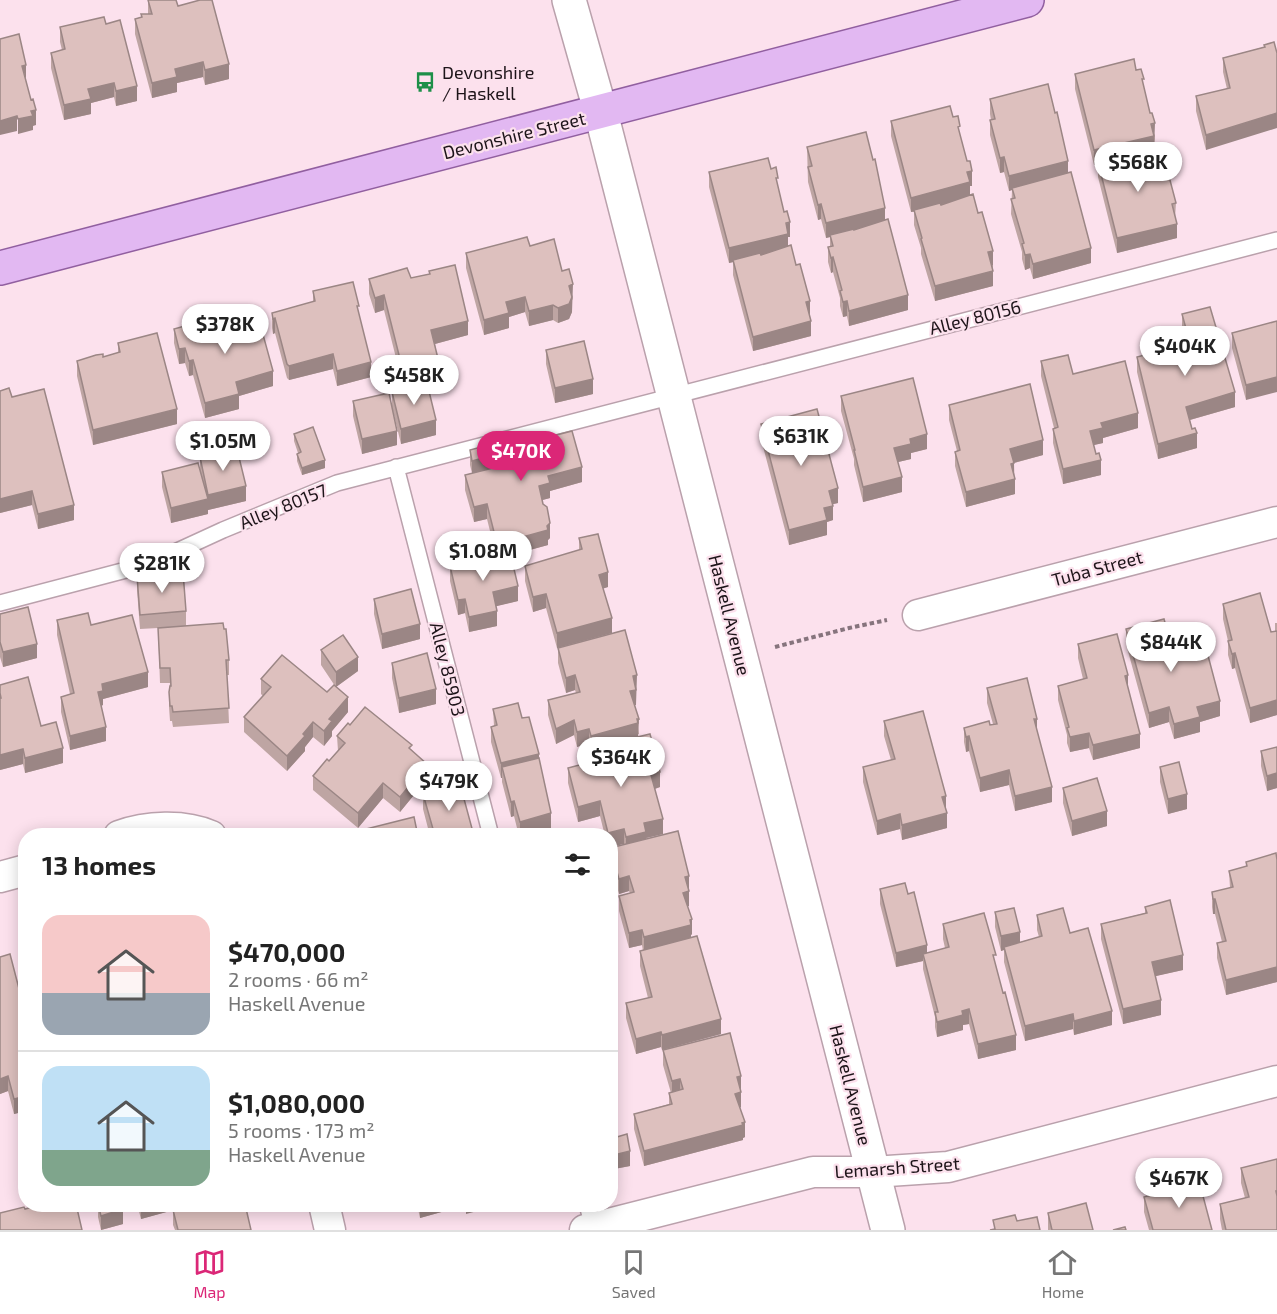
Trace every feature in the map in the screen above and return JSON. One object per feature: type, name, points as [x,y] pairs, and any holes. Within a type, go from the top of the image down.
[{"type":"main road","name":"Haskell Avenue","points":[[569,0],[601,113],[888,1230]]},
{"type":"main road","name":"Devonshire Street","points":[[0,268],[601,113],[1026,0]]},
{"type":"street","name":"Tuba Street","points":[[918,615],[1277,522]]},
{"type":"street","points":[[0,877],[18,872]]},
{"type":"street","name":"Lemarsh Street","points":[[588,1221],[813,1172],[873,1172],[948,1167],[1277,1081]]},
{"type":"street","points":[[326,1212],[330,1230]]},
{"type":"lane","name":"Alley 80156","points":[[396,468],[1277,240]]},
{"type":"lane","name":"Alley 80157","points":[[0,603],[149,564],[223,530],[337,483],[396,468]]},
{"type":"lane","name":"Alley 85903","points":[[396,468],[489,828]]},
{"type":"path","points":[[741,655],[849,628],[918,615]]},
{"type":"building","points":[[148,0],[176,0],[178,6],[200,0],[212,0],[229,64],[205,70],[203,62],[175,69],[177,77],[152,83],[135,19],[142,17],[141,14],[152,14]]},
{"type":"building","points":[[104,17],[106,24],[120,20],[137,86],[116,91],[114,83],[88,89],[91,99],[64,105],[51,53],[65,49],[60,27]]},
{"type":"building","points":[[19,34],[26,65],[22,66],[36,110],[31,111],[33,116],[18,119],[17,116],[0,121],[0,39]]},
{"type":"building","points":[[1274,42],[1277,53],[1277,113],[1206,135],[1196,96],[1230,88],[1223,58],[1265,47],[1264,45]]},
{"type":"building","points":[[1134,59],[1136,70],[1141,69],[1144,79],[1142,79],[1150,113],[1155,123],[1151,124],[1154,136],[1094,150],[1075,74]]},
{"type":"building","points":[[1048,84],[1068,161],[1009,176],[1004,157],[1000,158],[990,120],[995,119],[990,99]]},
{"type":"building","points":[[950,106],[953,117],[958,116],[960,126],[958,127],[967,161],[970,161],[972,171],[967,172],[970,182],[911,198],[891,121]]},
{"type":"building","points":[[866,132],[873,160],[875,159],[885,208],[826,223],[821,204],[818,205],[808,167],[812,166],[807,147]]},
{"type":"building","points":[[1157,147],[1162,166],[1166,165],[1176,203],[1172,204],[1177,224],[1117,238],[1098,162]]},
{"type":"building","points":[[768,158],[771,169],[776,167],[778,178],[776,178],[784,212],[787,211],[790,222],[786,223],[788,234],[729,248],[709,172]]},
{"type":"building","points":[[1071,172],[1091,248],[1033,264],[1030,254],[1025,255],[1022,244],[1024,243],[1011,199],[1015,198],[1012,188]]},
{"type":"building","points":[[973,194],[978,213],[982,212],[993,251],[988,252],[993,271],[935,286],[914,210],[940,203],[941,205]]},
{"type":"building","points":[[888,219],[908,295],[849,311],[847,301],[843,302],[833,257],[831,258],[828,247],[833,246],[830,235]]},
{"type":"building","points":[[527,237],[530,246],[554,239],[562,271],[569,269],[573,284],[569,286],[572,297],[569,304],[558,308],[553,305],[529,311],[525,297],[506,302],[509,313],[484,320],[466,253]]},
{"type":"building","points":[[791,245],[796,265],[800,264],[810,301],[806,302],[811,321],[753,337],[733,260],[760,253],[761,255]]},
{"type":"building","points":[[455,265],[468,321],[431,330],[442,375],[421,380],[404,358],[400,359],[384,295],[375,298],[369,279],[407,268],[411,278]]},
{"type":"building","points":[[353,282],[371,362],[337,371],[333,354],[289,366],[272,313],[315,301],[313,291]]},
{"type":"building","points":[[1210,307],[1235,392],[1186,407],[1192,429],[1195,428],[1197,433],[1158,444],[1137,357],[1190,343],[1182,314]]},
{"type":"building","points":[[260,315],[259,320],[273,371],[236,382],[239,394],[205,403],[193,360],[189,361],[185,348],[179,349],[174,329],[213,318],[216,329]]},
{"type":"building","points":[[1277,321],[1277,377],[1246,385],[1232,333]]},
{"type":"building","points":[[157,333],[177,409],[93,430],[77,361],[96,355],[103,354],[103,357],[120,352],[118,343]]},
{"type":"building","points":[[584,341],[593,379],[555,388],[546,350]]},
{"type":"building","points":[[1068,355],[1073,374],[1125,361],[1138,413],[1101,423],[1103,428],[1090,431],[1096,454],[1099,453],[1101,460],[1063,469],[1053,429],[1058,427],[1041,361]]},
{"type":"building","points":[[913,378],[927,434],[910,439],[911,444],[894,448],[902,477],[863,487],[841,396]]},
{"type":"building","points":[[427,383],[436,420],[401,429],[392,392]]},
{"type":"building","points":[[1030,384],[1043,440],[1010,449],[1015,479],[966,492],[955,452],[960,450],[949,405]]},
{"type":"building","points":[[9,388],[12,397],[44,389],[74,505],[38,514],[32,491],[0,499],[0,391]]},
{"type":"building","points":[[389,393],[397,431],[362,439],[353,401]]},
{"type":"building","points":[[817,409],[838,488],[829,491],[833,506],[824,508],[827,520],[789,530],[761,424]]},
{"type":"building","points":[[313,427],[325,460],[302,468],[297,454],[301,452],[294,434]]},
{"type":"building","points":[[572,431],[582,467],[548,476],[550,483],[539,486],[543,504],[547,507],[550,523],[547,526],[548,530],[497,544],[487,504],[474,507],[465,475],[505,465],[501,453],[472,461],[470,450],[535,432],[537,440]]},
{"type":"building","points":[[237,449],[246,486],[208,495],[200,457]]},
{"type":"building","points":[[198,463],[208,499],[171,508],[162,472]]},
{"type":"building","points":[[598,534],[608,572],[599,575],[612,618],[557,633],[546,594],[533,597],[525,566],[582,549],[579,538]]},
{"type":"building","points":[[510,552],[518,586],[493,592],[497,611],[469,617],[465,599],[458,600],[450,566]]},
{"type":"building","points":[[183,572],[186,611],[140,615],[137,576]]},
{"type":"building","points":[[411,589],[420,624],[382,634],[374,599]]},
{"type":"building","points":[[1260,593],[1271,632],[1277,631],[1277,700],[1250,708],[1235,653],[1232,654],[1228,641],[1232,640],[1223,604]]},
{"type":"building","points":[[28,607],[37,644],[3,652],[0,642],[0,614]]},
{"type":"building","points":[[88,613],[91,625],[132,615],[148,672],[102,684],[103,691],[98,692],[106,727],[70,736],[61,697],[74,693],[57,620]]},
{"type":"building","points":[[1164,619],[1174,656],[1206,648],[1220,701],[1197,707],[1200,717],[1174,724],[1169,707],[1149,713],[1126,629]]},
{"type":"building","points":[[223,623],[226,629],[229,660],[226,660],[229,708],[173,712],[169,692],[170,668],[160,668],[158,628]]},
{"type":"building","points":[[625,630],[637,675],[633,676],[636,690],[630,691],[639,719],[637,719],[638,723],[591,736],[589,729],[577,732],[574,720],[556,729],[548,700],[580,692],[575,675],[566,678],[558,648]]},
{"type":"building","points":[[1117,634],[1140,734],[1093,745],[1089,733],[1070,737],[1058,686],[1087,678],[1078,644]]},
{"type":"building","points":[[343,635],[358,657],[336,672],[321,650]]},
{"type":"building","points":[[427,653],[436,689],[399,698],[392,663]]},
{"type":"building","points":[[282,655],[327,692],[334,685],[348,697],[329,719],[332,721],[324,731],[313,722],[303,734],[305,736],[287,756],[244,717],[271,687],[261,679]]},
{"type":"building","points":[[28,677],[41,726],[56,722],[63,748],[25,758],[23,749],[0,755],[0,685]]},
{"type":"building","points":[[1027,678],[1037,719],[1034,719],[1052,787],[1015,796],[1009,770],[980,778],[969,736],[966,737],[964,728],[989,721],[990,725],[997,724],[987,688]]},
{"type":"building","points":[[518,703],[522,718],[529,717],[539,754],[501,763],[491,727],[497,725],[493,709]]},
{"type":"building","points":[[365,707],[412,745],[409,748],[427,764],[400,797],[383,783],[358,813],[313,776],[345,743],[337,736]]},
{"type":"building","points":[[923,711],[946,796],[942,797],[947,813],[902,825],[900,814],[877,821],[863,767],[895,759],[884,721]]},
{"type":"building","points":[[650,734],[660,772],[651,775],[663,819],[644,823],[646,832],[626,837],[624,829],[618,830],[618,828],[607,828],[600,801],[578,807],[568,768],[636,750],[633,738]]},
{"type":"building","points":[[1277,747],[1277,773],[1267,776],[1261,751]]},
{"type":"building","points":[[539,758],[551,813],[520,822],[514,801],[511,802],[502,767]]},
{"type":"building","points":[[1179,762],[1187,794],[1168,799],[1160,767]]},
{"type":"building","points":[[1097,778],[1107,811],[1072,821],[1063,788]]},
{"type":"building","points":[[460,784],[472,828],[433,828],[423,794]]},
{"type":"building","points":[[414,817],[416,828],[370,828]]},
{"type":"building","points":[[678,831],[689,876],[685,877],[689,891],[683,893],[692,919],[690,920],[691,925],[644,937],[642,930],[629,933],[619,896],[634,892],[629,876],[619,879],[618,846]]},
{"type":"building","points":[[1276,853],[1277,967],[1226,980],[1217,943],[1226,941],[1212,892],[1233,887],[1229,871],[1247,866],[1246,862]]},
{"type":"building","points":[[905,883],[908,894],[914,892],[927,945],[896,953],[880,889]]},
{"type":"building","points":[[1170,900],[1183,955],[1152,962],[1161,1000],[1123,1009],[1101,924],[1147,913],[1145,907]]},
{"type":"building","points":[[1014,908],[1020,932],[1001,936],[995,912]]},
{"type":"building","points":[[1063,908],[1070,933],[1088,928],[1112,1011],[1074,1021],[1073,1014],[1025,1026],[1004,947],[1042,936],[1037,915]]},
{"type":"building","points":[[984,913],[996,955],[993,955],[1016,1035],[978,1044],[969,1009],[962,1011],[963,1015],[937,1022],[935,1012],[938,1012],[923,954],[949,947],[943,924]]},
{"type":"building","points":[[697,936],[721,1019],[662,1035],[661,1032],[636,1039],[626,1003],[652,997],[640,951]]},
{"type":"building","points":[[10,954],[18,985],[18,1098],[14,1099],[8,1076],[0,1079],[0,957]]},
{"type":"building","points":[[730,1033],[741,1076],[737,1077],[741,1092],[735,1094],[745,1122],[742,1123],[743,1125],[644,1151],[634,1114],[672,1104],[669,1093],[683,1089],[680,1079],[672,1081],[663,1050]]},
{"type":"building","points":[[627,1134],[630,1151],[618,1154],[618,1137]]},
{"type":"building","points":[[1277,1159],[1277,1230],[1226,1230],[1220,1204],[1249,1197],[1241,1168]]},
{"type":"building","points":[[1199,1181],[1212,1230],[1153,1230],[1144,1197]]},
{"type":"building","points":[[1086,1203],[1093,1230],[1052,1230],[1048,1213]]},
{"type":"building","points":[[18,1208],[18,1212],[78,1212],[82,1230],[0,1230],[0,1213]]},
{"type":"building","points":[[100,1212],[114,1212],[101,1216]]},
{"type":"building","points":[[174,1212],[247,1212],[251,1230],[178,1230]]},
{"type":"building","points":[[1015,1215],[1017,1221],[1037,1217],[1040,1230],[990,1230],[995,1229],[993,1220]]},
{"type":"place","name":"Devonshire / Haskell","points":[[425,82]]}]
